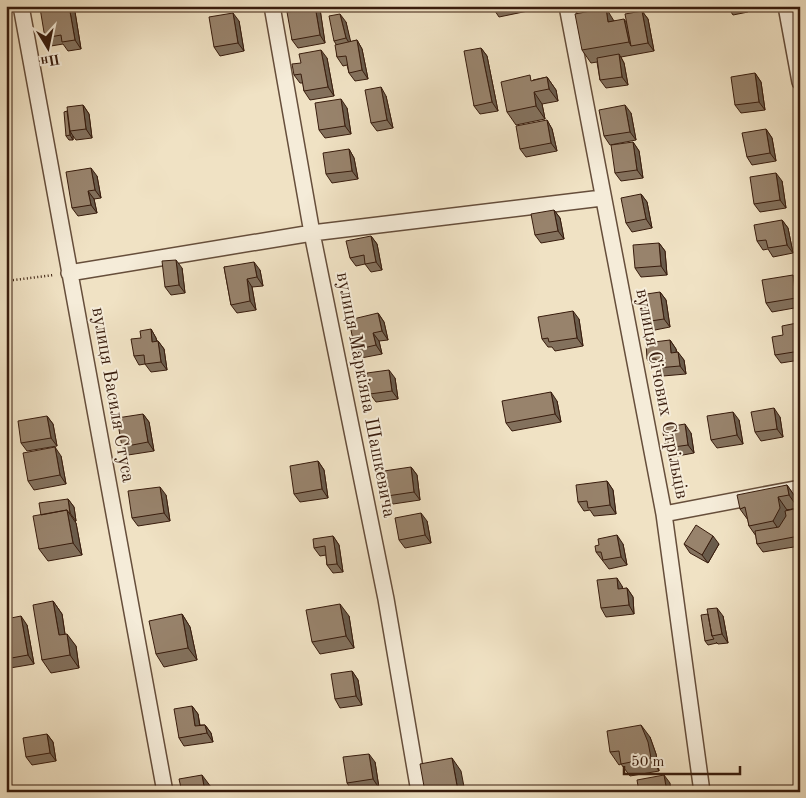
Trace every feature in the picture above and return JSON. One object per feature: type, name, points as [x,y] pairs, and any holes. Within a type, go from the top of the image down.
[{"type":"street","name":"вулиця Василя Стуса","points":[[21,6],[165,792]]},
{"type":"street","name":"вулиця Маркіяна Шашкевича","points":[[272,6],[312,233],[386,599],[419,792]]},
{"type":"street","name":"вулиця Січових Стрільців","points":[[567,6],[602,198],[664,514],[702,792]]},
{"type":"street","points":[[786,6],[800,82]]},
{"type":"street","points":[[69,273],[312,233],[602,198]]},
{"type":"street","points":[[664,514],[800,488]]},
{"type":"path","points":[[6,280],[69,273]]},
{"type":"building","points":[[69,6],[75,40],[62,42],[61,35],[45,38],[40,8]]},
{"type":"building","points":[[294,6],[315,6],[320,35],[292,40],[287,12],[295,11]]},
{"type":"building","points":[[606,8],[608,22],[624,19],[629,42],[582,50],[575,14]]},
{"type":"building","points":[[642,11],[648,43],[631,46],[625,14]]},
{"type":"building","points":[[233,13],[238,43],[214,47],[209,17]]},
{"type":"building","points":[[340,14],[346,38],[334,41],[329,16]]},
{"type":"building","points":[[357,40],[362,70],[349,73],[346,56],[337,57],[335,45]]},
{"type":"building","points":[[481,48],[492,102],[474,106],[464,51]]},
{"type":"building","points":[[321,50],[328,87],[304,91],[301,74],[294,75],[292,64],[301,63],[299,54]]},
{"type":"building","points":[[619,54],[622,77],[600,80],[597,58]]},
{"type":"building","points":[[755,73],[759,102],[735,105],[731,77]]},
{"type":"building","points":[[530,75],[531,81],[547,77],[549,89],[534,92],[536,106],[507,112],[501,82]]},
{"type":"building","points":[[381,87],[387,120],[371,123],[365,90]]},
{"type":"building","points":[[341,99],[345,126],[319,130],[315,103]]},
{"type":"building","points":[[83,105],[86,129],[70,131],[67,107]]},
{"type":"building","points":[[625,105],[630,132],[604,136],[599,110]]},
{"type":"building","points":[[67,111],[70,135],[66,136],[64,112]]},
{"type":"building","points":[[547,120],[551,143],[520,149],[516,126]]},
{"type":"building","points":[[766,129],[770,153],[747,157],[742,133]]},
{"type":"building","points":[[633,142],[637,170],[615,173],[611,145]]},
{"type":"building","points":[[349,149],[352,171],[326,174],[323,153]]},
{"type":"building","points":[[91,168],[95,190],[88,191],[91,205],[72,208],[66,172]]},
{"type":"building","points":[[776,173],[780,200],[754,204],[750,177]]},
{"type":"building","points":[[641,194],[646,219],[626,223],[621,198]]},
{"type":"building","points":[[554,210],[558,231],[535,235],[531,214]]},
{"type":"building","points":[[782,220],[787,245],[768,248],[766,240],[757,241],[754,225]]},
{"type":"building","points":[[371,236],[376,262],[365,264],[364,255],[350,258],[346,241]]},
{"type":"building","points":[[659,243],[661,266],[635,268],[633,245]]},
{"type":"building","points":[[176,260],[179,285],[165,287],[162,261]]},
{"type":"building","points":[[254,262],[257,277],[247,279],[250,301],[231,305],[224,267]]},
{"type":"building","points":[[793,275],[796,298],[766,303],[762,280]]},
{"type":"building","points":[[660,292],[664,319],[644,322],[640,295]]},
{"type":"building","points":[[573,311],[577,338],[549,342],[548,338],[542,339],[538,317]]},
{"type":"building","points":[[378,313],[382,331],[373,333],[376,345],[355,350],[349,320]]},
{"type":"building","points":[[797,323],[800,351],[775,355],[772,337],[783,335],[782,326]]},
{"type":"building","points":[[151,329],[152,342],[158,341],[161,362],[145,364],[144,355],[134,356],[131,339],[141,338],[140,331]]},
{"type":"building","points":[[670,340],[671,353],[678,352],[680,366],[657,368],[656,359],[647,359],[646,343]]},
{"type":"building","points":[[389,370],[392,391],[370,394],[367,373]]},
{"type":"building","points":[[551,392],[555,414],[506,423],[502,401]]},
{"type":"building","points":[[800,401],[800,419],[798,419],[795,402]]},
{"type":"building","points":[[774,408],[777,429],[755,432],[751,412]]},
{"type":"building","points":[[733,412],[737,435],[711,440],[707,416]]},
{"type":"building","points":[[143,414],[148,442],[122,447],[117,418]]},
{"type":"building","points":[[47,416],[51,438],[21,443],[18,421]]},
{"type":"building","points":[[685,424],[688,445],[666,448],[662,428]]},
{"type":"building","points":[[55,447],[60,475],[28,481],[23,453]]},
{"type":"building","points":[[318,461],[322,489],[294,494],[290,466]]},
{"type":"building","points":[[411,467],[414,492],[387,496],[384,471]]},
{"type":"building","points":[[607,481],[610,505],[588,508],[587,501],[578,502],[576,485]]},
{"type":"building","points":[[787,485],[789,495],[778,497],[780,508],[773,521],[749,526],[745,507],[740,509],[737,495]]},
{"type":"building","points":[[160,487],[164,513],[132,518],[128,491]]},
{"type":"building","points":[[68,499],[70,513],[67,510],[41,515],[39,503]]},
{"type":"building","points":[[794,509],[799,536],[757,544],[755,531],[779,527],[786,516],[785,511]]},
{"type":"building","points":[[67,510],[73,543],[39,549],[33,516]]},
{"type":"building","points":[[421,513],[425,535],[399,540],[395,518]]},
{"type":"building","points":[[696,525],[713,536],[702,555],[684,544]]},
{"type":"building","points":[[617,535],[621,557],[603,560],[601,552],[596,552],[595,546],[599,545],[598,539]]},
{"type":"building","points":[[333,536],[337,564],[327,565],[325,546],[314,548],[313,539]]},
{"type":"building","points":[[617,578],[618,589],[627,588],[629,605],[601,608],[597,580]]},
{"type":"building","points":[[53,601],[59,635],[67,634],[70,655],[42,660],[33,605]]},
{"type":"building","points":[[340,604],[346,636],[312,642],[306,610]]},
{"type":"building","points":[[717,608],[722,634],[712,636],[707,609]]},
{"type":"building","points":[[182,614],[188,648],[156,654],[149,621]]},
{"type":"building","points":[[708,614],[714,639],[705,641],[701,615]]},
{"type":"building","points":[[21,616],[28,655],[6,659],[6,619]]},
{"type":"building","points":[[800,630],[800,639],[796,636]]},
{"type":"building","points":[[352,671],[356,696],[335,699],[331,674]]},
{"type":"building","points":[[192,706],[195,726],[205,725],[207,733],[179,738],[174,709]]},
{"type":"building","points":[[641,725],[648,742],[651,758],[621,764],[619,751],[610,752],[607,731]]},
{"type":"building","points":[[47,734],[50,753],[26,757],[23,738]]},
{"type":"building","points":[[369,754],[373,779],[347,783],[343,757]]},
{"type":"building","points":[[452,758],[458,791],[425,792],[420,764]]},
{"type":"building","points":[[202,775],[205,792],[182,792],[179,779]]},
{"type":"building","points":[[664,775],[667,792],[639,792],[637,780]]}]
